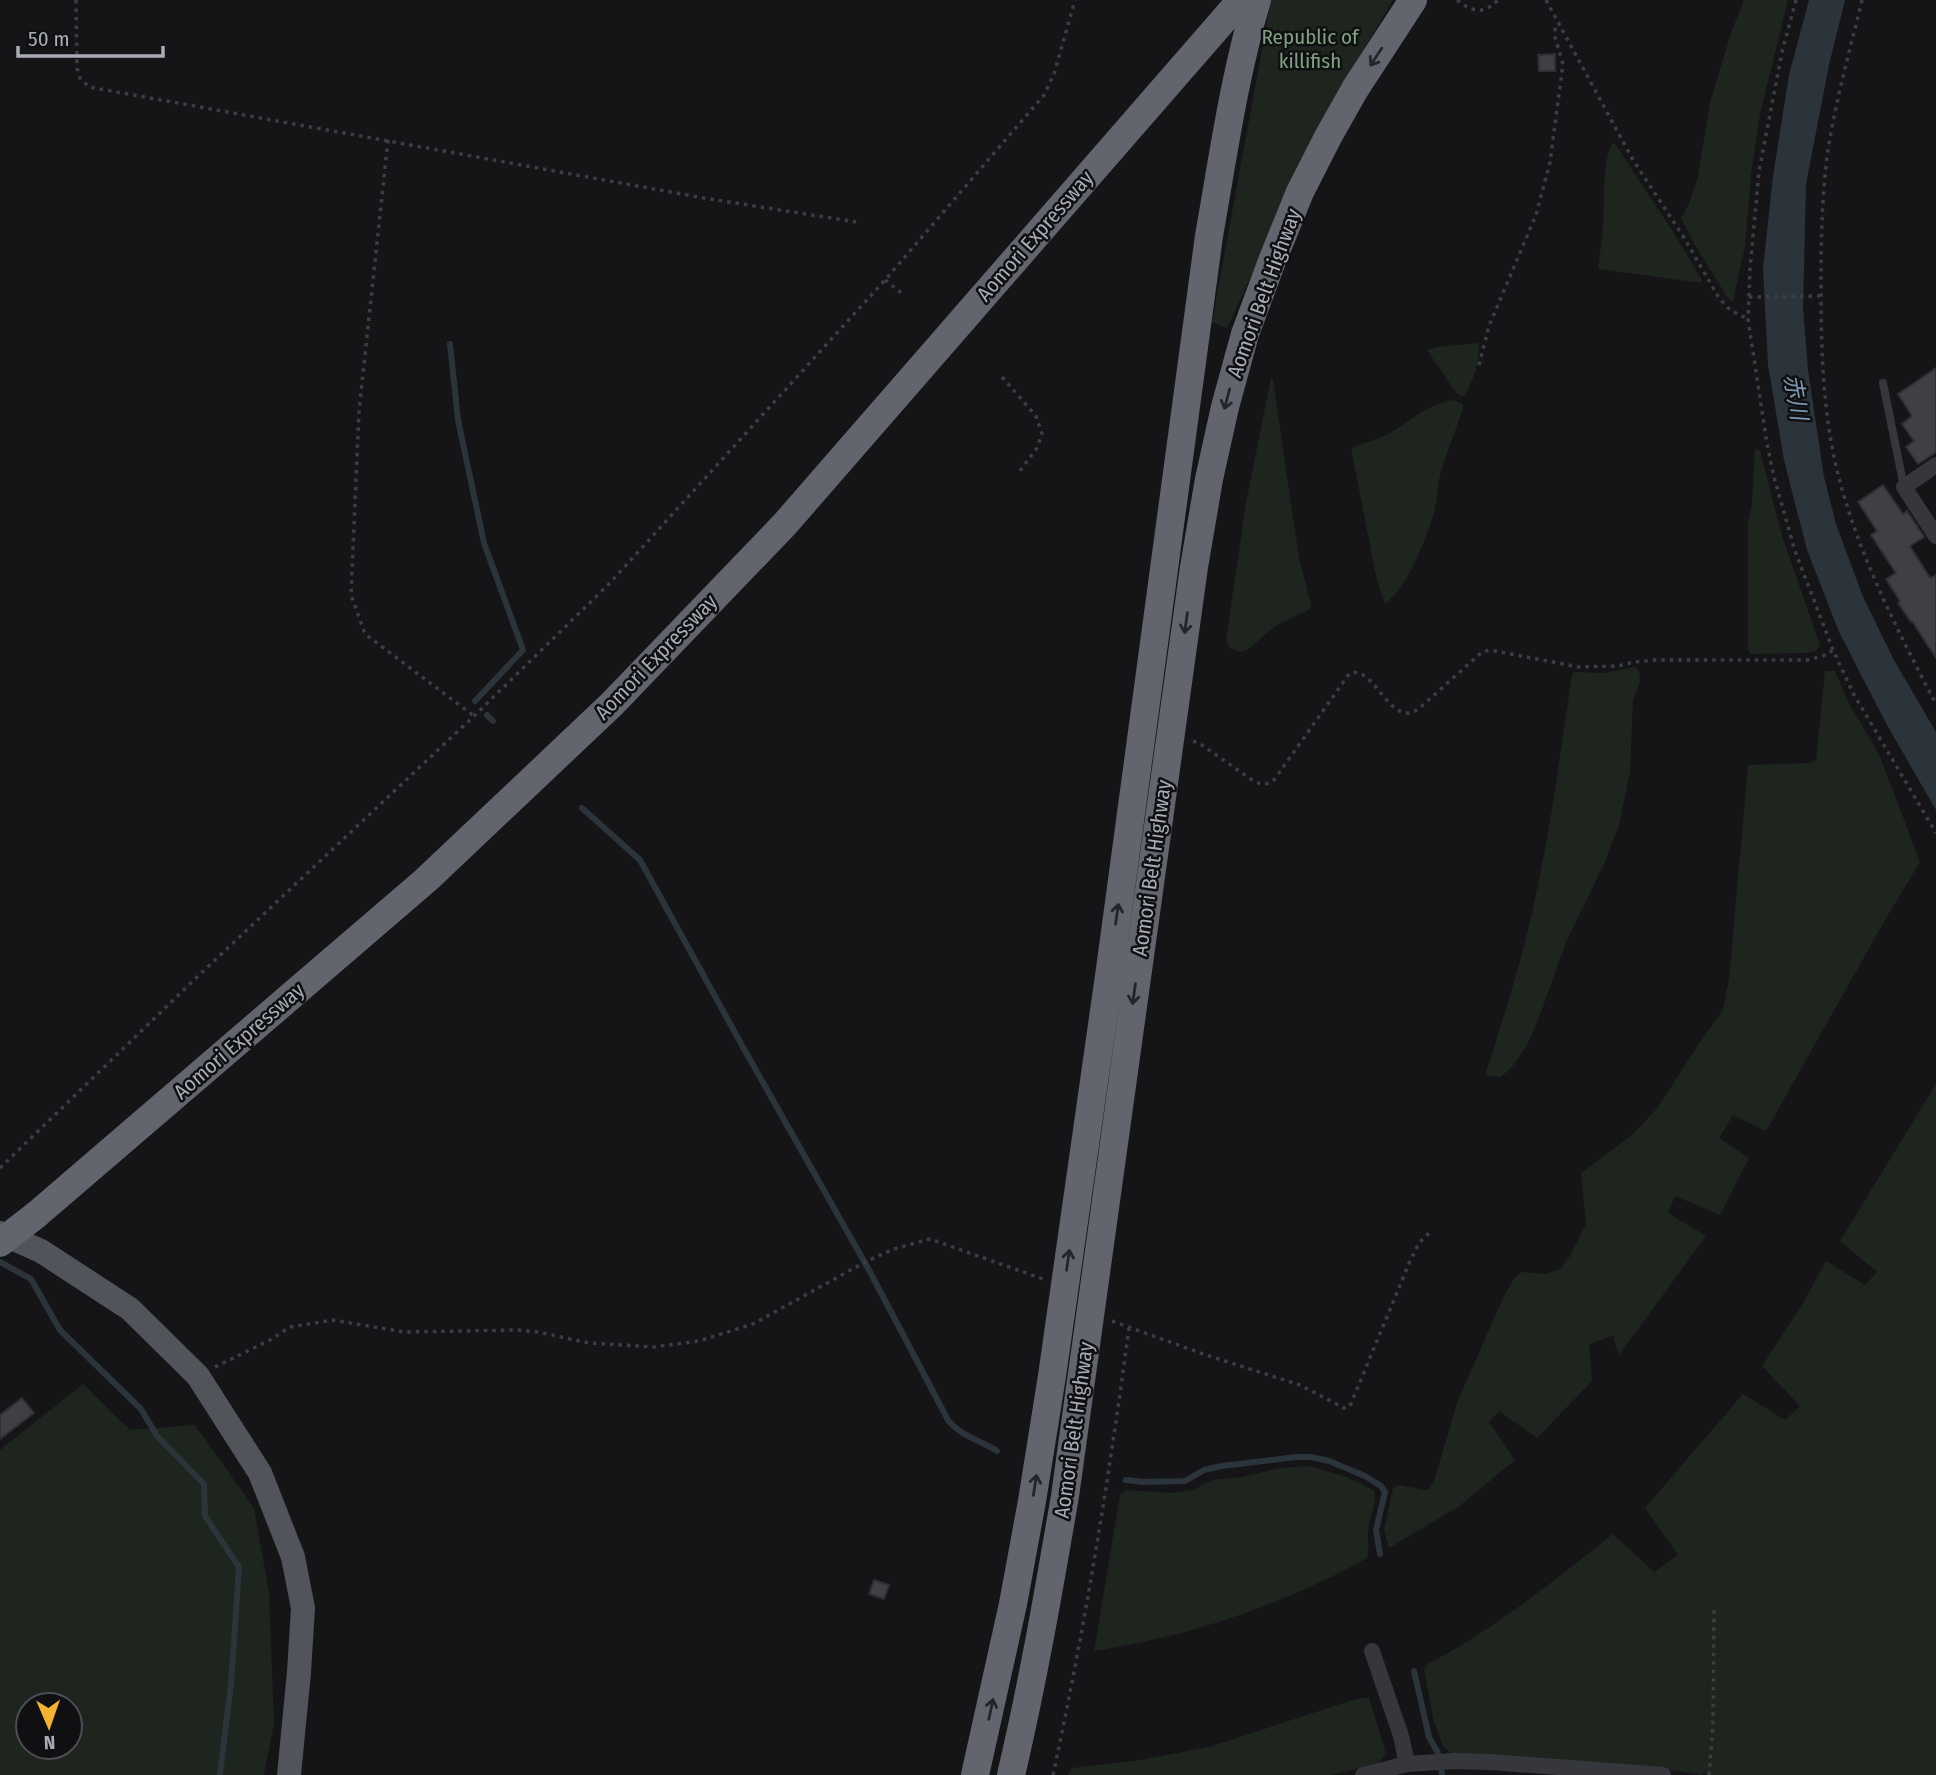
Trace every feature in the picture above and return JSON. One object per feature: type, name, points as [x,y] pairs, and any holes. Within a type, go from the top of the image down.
[{"type":"highway","name":"Aomori Expressway","points":[[0,1243],[426,880],[612,704],[785,524],[1241,0]]},
{"type":"highway","name":"Aomori Belt Highway","points":[[975,1775],[1013,1604],[1032,1501],[1113,942],[1209,236],[1248,30],[1257,0]]},
{"type":"highway","name":"Aomori Belt Highway","points":[[1011,1775],[1048,1600],[1065,1496],[1194,567],[1225,407],[1245,334],[1300,192],[1355,89],[1413,0]]},
{"type":"main road","points":[[0,1233],[41,1251],[130,1309],[198,1376],[260,1473],[293,1557],[303,1608],[289,1775]]},
{"type":"street","points":[[1936,464],[1904,487],[1936,536]]},
{"type":"street","points":[[1372,1651],[1401,1736],[1407,1764]]},
{"type":"street","points":[[1363,1775],[1407,1764],[1453,1761],[1664,1775]]},
{"type":"lane","points":[[1883,383],[1904,487]]},
{"type":"path","points":[[76,0],[77,68],[80,78],[89,87],[704,198],[856,222]]},
{"type":"path","points":[[0,1168],[609,584],[886,280],[1044,95],[1054,74],[1075,0]]},
{"type":"path","points":[[1457,0],[1480,10],[1498,0]]},
{"type":"path","points":[[1546,0],[1633,160],[1683,236],[1719,298],[1730,310],[1748,319]]},
{"type":"path","points":[[1796,0],[1782,52],[1759,171],[1749,298],[1748,319],[1767,444],[1802,571],[1833,650],[1853,693],[1936,834]]},
{"type":"path","points":[[1862,0],[1835,112],[1828,150],[1822,215],[1821,296],[1826,403],[1836,466],[1870,568],[1902,639],[1936,704]]},
{"type":"path","points":[[1479,365],[1489,326],[1536,215],[1548,173],[1563,64],[1555,37],[1557,23]]},
{"type":"path","points":[[388,140],[359,411],[351,595],[365,634],[474,716]]},
{"type":"path","points":[[886,280],[904,295]]},
{"type":"path","points":[[1749,298],[1821,296]]},
{"type":"path","points":[[1002,377],[1037,416],[1042,435],[1019,472]]},
{"type":"path","points":[[1170,736],[1199,743],[1255,782],[1268,784],[1349,674],[1354,671],[1359,671],[1394,707],[1408,713],[1423,705],[1482,652],[1490,650],[1549,663],[1602,668],[1655,660],[1807,660],[1833,650]]},
{"type":"path","points":[[1091,1312],[1203,1354],[1300,1385],[1344,1408],[1350,1406],[1410,1261],[1419,1243],[1429,1233]]},
{"type":"path","points":[[198,1376],[290,1327],[333,1320],[404,1332],[518,1330],[589,1343],[654,1347],[699,1341],[753,1324],[867,1261],[894,1249],[930,1239],[1064,1287]]},
{"type":"path","points":[[1053,1775],[1077,1662],[1106,1491],[1129,1328]]},
{"type":"path","points":[[1709,1775],[1713,1727],[1714,1609]]},
{"type":"green space","name":"Republic of killifish","points":[[1271,0],[1393,0],[1330,107],[1227,328],[1212,322]]},
{"type":"green space","points":[[1744,0],[1788,0],[1760,114],[1751,174],[1745,246],[1733,302],[1729,300],[1693,242],[1681,218],[1698,177],[1710,102]]},
{"type":"green space","points":[[1612,143],[1616,145],[1675,235],[1703,282],[1599,269],[1605,173]]},
{"type":"green space","points":[[1478,343],[1473,377],[1465,396],[1460,396],[1427,350]]},
{"type":"green space","points":[[1271,378],[1299,558],[1311,604],[1310,609],[1276,626],[1247,650],[1240,652],[1230,648],[1226,641],[1246,503]]},
{"type":"green space","points":[[1454,400],[1463,404],[1463,407],[1441,471],[1430,524],[1409,574],[1385,604],[1377,581],[1351,448],[1388,434],[1436,405]]},
{"type":"green space","points":[[1755,448],[1760,451],[1783,539],[1820,645],[1816,651],[1750,654],[1748,650],[1748,524]]},
{"type":"green space","points":[[1634,667],[1639,670],[1640,682],[1633,700],[1630,772],[1619,825],[1604,864],[1566,942],[1527,1045],[1512,1067],[1501,1077],[1485,1075],[1514,983],[1537,890],[1572,675],[1575,672],[1605,673]]},
{"type":"green space","points":[[1825,671],[1835,671],[1848,702],[1879,754],[1920,862],[1766,1131],[1733,1115],[1719,1138],[1749,1158],[1720,1215],[1675,1196],[1668,1213],[1706,1236],[1619,1355],[1613,1336],[1589,1344],[1592,1381],[1537,1438],[1499,1411],[1489,1422],[1515,1460],[1458,1507],[1389,1548],[1384,1530],[1393,1488],[1399,1485],[1425,1490],[1429,1489],[1434,1481],[1458,1400],[1515,1277],[1522,1272],[1546,1274],[1560,1269],[1570,1256],[1586,1224],[1581,1173],[1634,1133],[1658,1107],[1723,1010],[1729,979],[1748,765],[1810,763],[1816,760]]},
{"type":"green space","points":[[1936,1084],[1936,1775],[1701,1775],[1659,1768],[1451,1753],[1443,1746],[1434,1722],[1424,1669],[1426,1665],[1499,1621],[1613,1534],[1654,1572],[1678,1555],[1645,1508],[1743,1394],[1785,1420],[1800,1406],[1762,1366],[1802,1305],[1826,1261],[1865,1285],[1877,1272],[1840,1241]]},
{"type":"green space","points":[[83,1384],[130,1430],[195,1425],[254,1508],[269,1593],[274,1723],[264,1775],[0,1775],[0,1450]]},
{"type":"green space","points":[[1308,1466],[1344,1476],[1374,1490],[1367,1558],[1302,1590],[1235,1617],[1165,1637],[1094,1651],[1120,1494],[1126,1490],[1170,1493],[1193,1490],[1212,1480]]},
{"type":"green space","points":[[1369,1697],[1386,1754],[1378,1763],[1332,1775],[1068,1775],[1072,1768],[1140,1760],[1209,1747]]},
{"type":"water","name":"赤川","points":[[1809,0],[1845,0],[1829,65],[1806,184],[1803,308],[1808,370],[1824,477],[1836,524],[1863,597],[1895,662],[1936,732],[1936,810],[1887,725],[1839,632],[1807,550],[1784,460],[1768,365],[1763,268],[1773,176],[1789,75]]},
{"type":"building","points":[[1555,54],[1555,71],[1539,71],[1538,55]]},
{"type":"building","points":[[1936,368],[1936,452],[1918,464],[1906,447],[1914,441],[1902,424],[1912,416],[1898,394]]},
{"type":"building","points":[[1883,485],[1903,514],[1907,511],[1924,537],[1910,546],[1930,578],[1936,575],[1936,658],[1898,603],[1900,601],[1886,579],[1896,573],[1871,535],[1877,531],[1858,502]]},
{"type":"building","points":[[22,1398],[34,1413],[0,1439],[0,1415]]},
{"type":"building","points":[[874,1580],[889,1585],[884,1599],[869,1594]]},
{"type":"waterway","points":[[450,344],[458,420],[484,543],[523,650],[475,701]]},
{"type":"waterway","points":[[487,715],[493,721]]},
{"type":"waterway","points":[[582,808],[640,860],[869,1270],[948,1420],[964,1434],[997,1451]]},
{"type":"waterway","points":[[0,1262],[31,1279],[60,1330],[141,1409],[157,1436],[204,1484],[205,1516],[239,1567],[231,1684],[220,1775]]},
{"type":"waterway","points":[[1126,1480],[1185,1481],[1204,1470],[1222,1466],[1296,1457],[1329,1461],[1365,1476],[1381,1486],[1385,1492],[1376,1530],[1380,1554]]},
{"type":"waterway","points":[[1414,1671],[1429,1737],[1438,1753]]},
{"type":"waterway","points":[[1441,1767],[1442,1775]]}]
